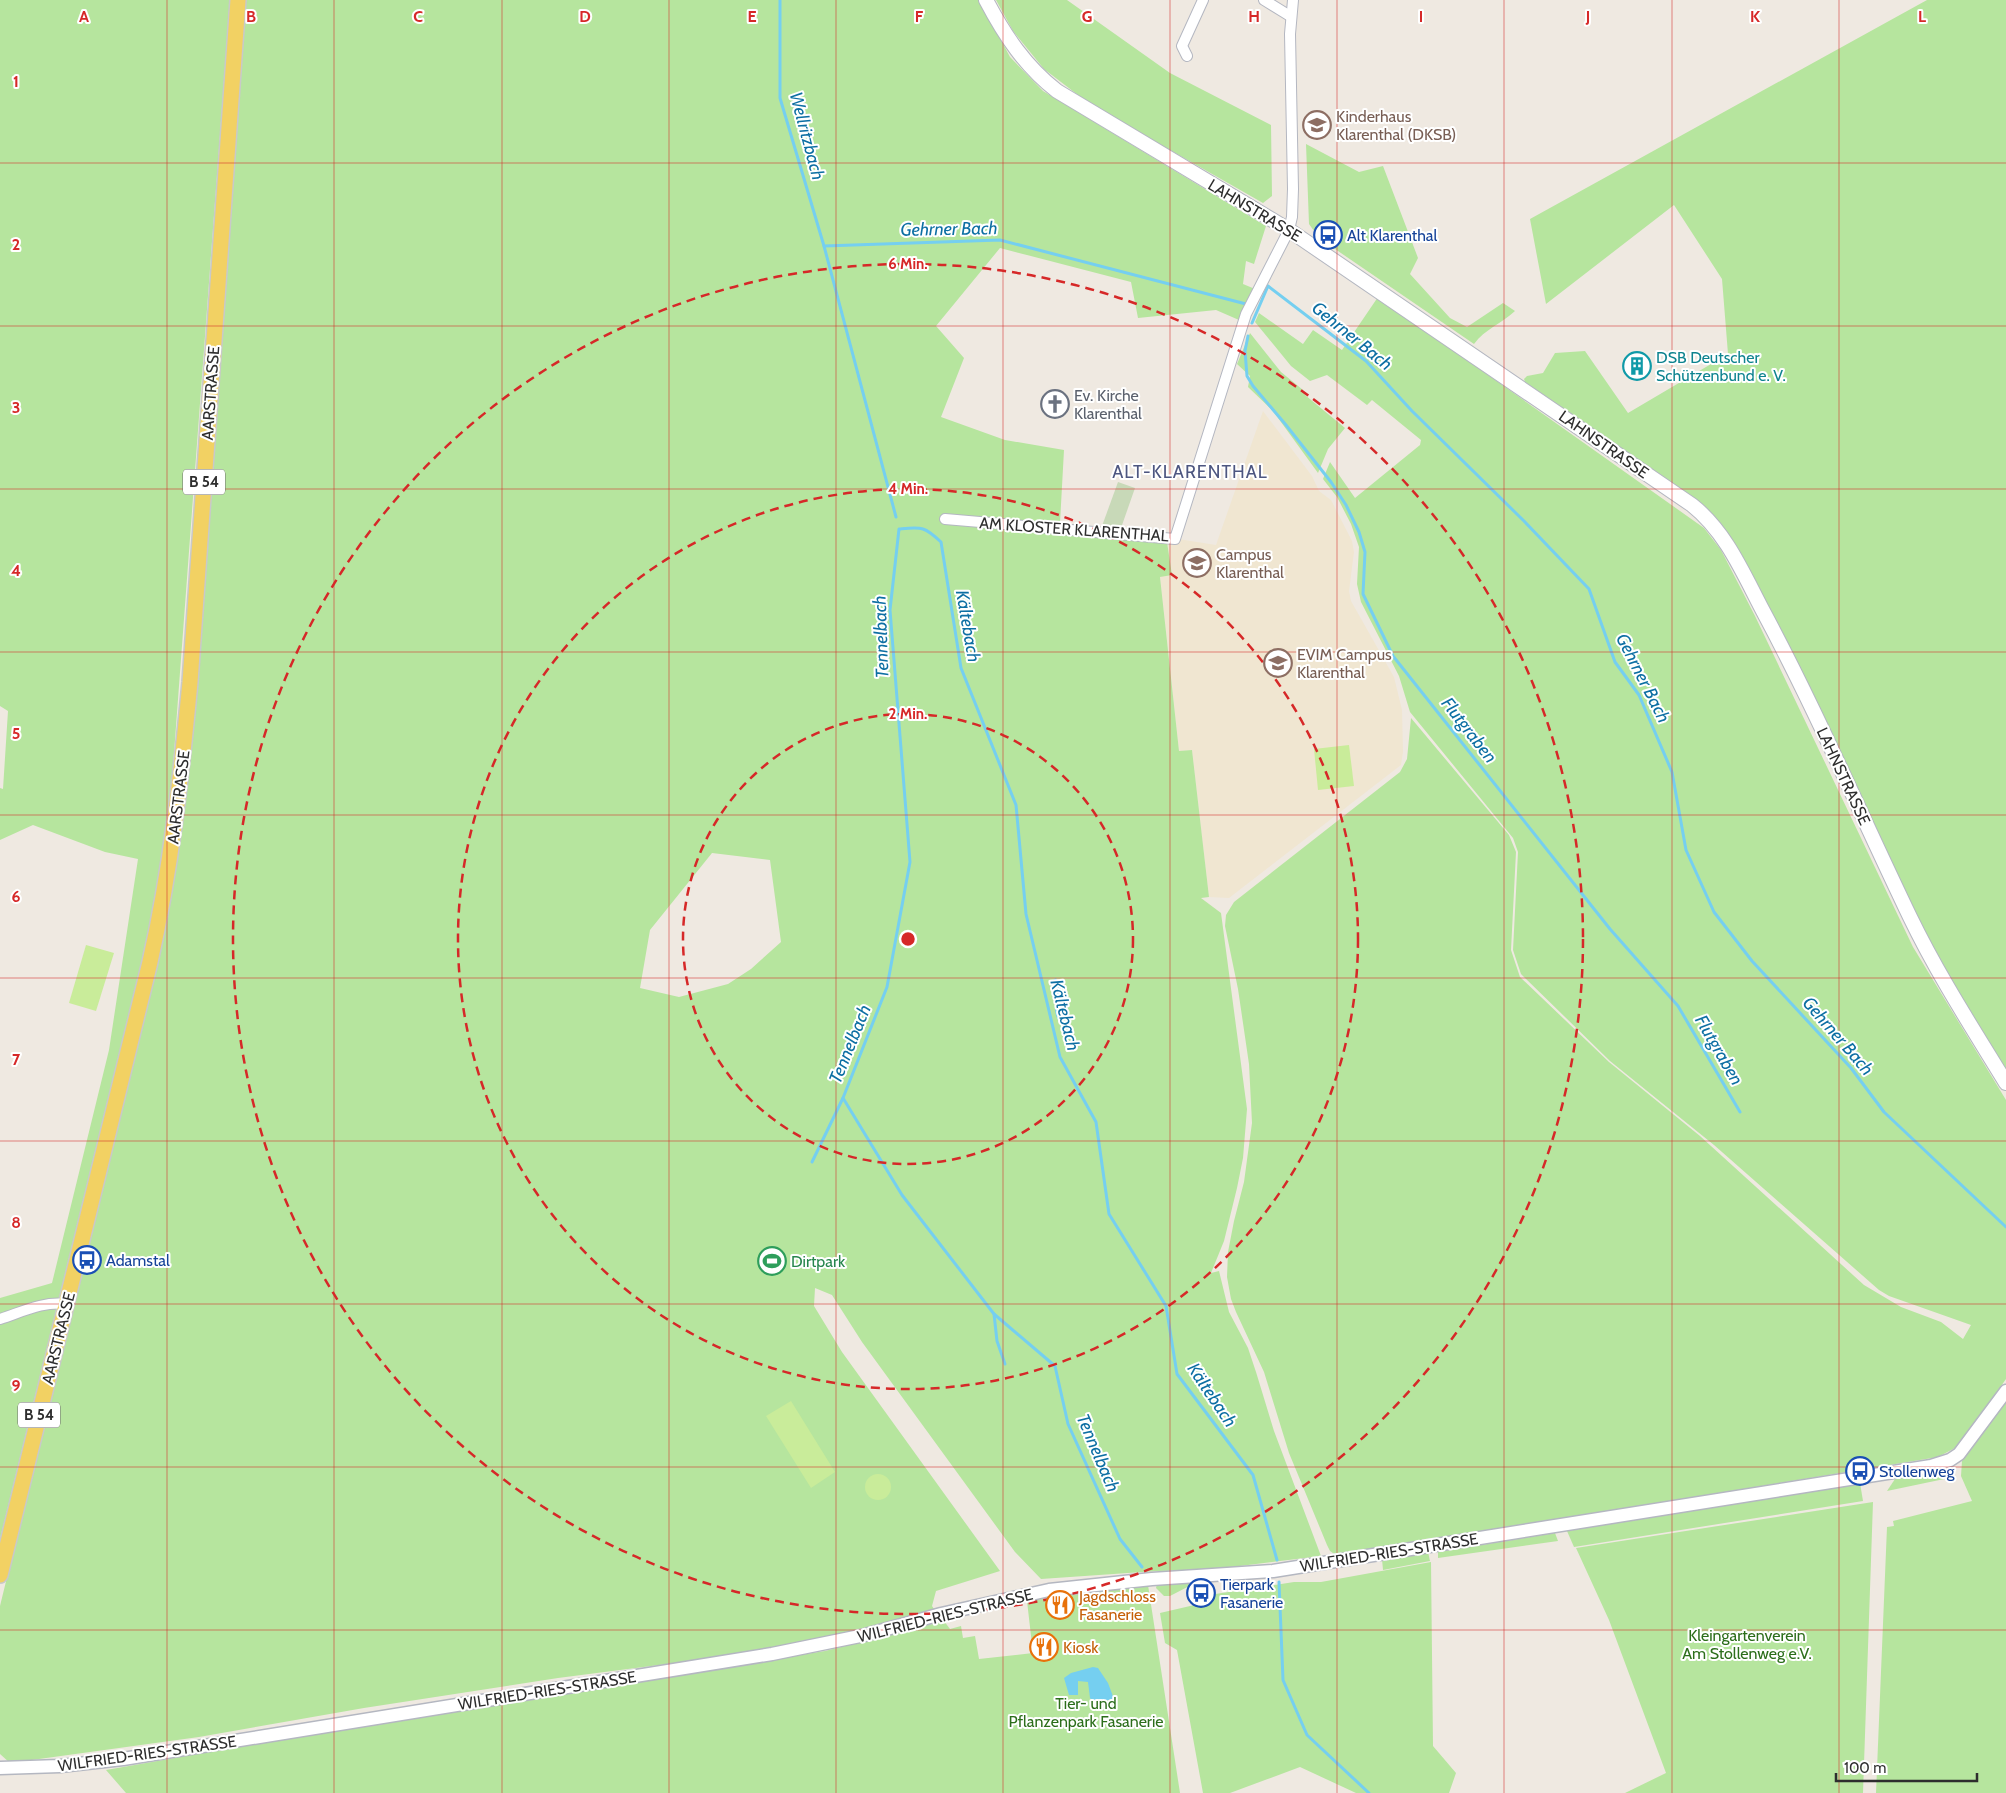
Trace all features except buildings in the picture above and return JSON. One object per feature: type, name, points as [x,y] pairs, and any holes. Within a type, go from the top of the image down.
[{"type":"main road","name":"AARSTRASSE","points":[[0,1576],[150,962],[164,896],[174,829],[190,682],[238,0]]},
{"type":"main road","name":"LAHNSTRASSE","points":[[986,0],[1018,54],[1057,91],[1289,230],[1685,499],[1710,520],[1727,544],[1781,645],[1927,950],[2006,1084]]},
{"type":"street","points":[[1187,56],[1182,46],[1203,0]]},
{"type":"street","points":[[1264,0],[1290,16]]},
{"type":"street","points":[[1289,230],[1292,217],[1293,189],[1290,16],[1293,0]]},
{"type":"street","name":"AM KLOSTER KLARENTHAL","points":[[945,519],[1175,539],[1246,314],[1289,230]]},
{"type":"street","points":[[0,1319],[43,1304],[66,1304]]},
{"type":"street","name":"WILFRIED-RIES-STRASSE","points":[[0,1768],[60,1766],[123,1759],[772,1654],[865,1635],[941,1614],[1049,1590],[1152,1579],[1282,1569],[1931,1466],[1950,1460],[1959,1454],[2006,1391]]},
{"type":"shaded area","name":"EVIM Campus Klarenthal","points":[[1263,411],[1312,476],[1319,491],[1331,500],[1352,541],[1354,552],[1349,591],[1351,601],[1394,677],[1402,710],[1403,752],[1401,765],[1229,898],[1209,897],[1192,750],[1179,751],[1160,576],[1172,574],[1167,542],[1178,539],[1216,545]]},
{"type":"green space","points":[[0,0],[230,0],[170,807],[159,882],[142,960],[0,1539],[0,1298],[52,1283],[109,1050],[138,859],[105,852],[33,825],[0,840],[0,788],[3,789],[8,711],[0,706]]},
{"type":"green space","points":[[244,0],[980,0],[1010,57],[1043,91],[1266,226],[1254,264],[1246,261],[1243,284],[1255,289],[1239,320],[1216,310],[1138,318],[1131,282],[1000,248],[936,326],[964,358],[941,417],[1005,440],[1064,450],[1060,523],[942,516],[971,526],[1167,542],[1172,575],[1160,577],[1179,751],[1192,750],[1209,897],[1201,898],[1221,913],[1247,1109],[1243,1158],[1237,1188],[1224,1241],[1211,1273],[1219,1271],[1229,1312],[1248,1348],[1274,1431],[1321,1556],[1208,1570],[1157,1571],[1041,1579],[1015,1552],[862,1342],[832,1295],[815,1288],[814,1306],[842,1352],[1000,1571],[936,1591],[932,1606],[936,1612],[808,1644],[558,1678],[364,1708],[199,1737],[10,1763],[0,1754],[0,1606],[127,1085],[176,862],[186,796]],"holes":[[[712,853],[770,860],[781,942],[751,969],[728,984],[679,997],[640,988],[650,930]]]},
{"type":"green space","points":[[996,0],[1067,0],[1170,73],[1271,125],[1272,196],[1263,203],[1091,105],[1044,69],[1013,31]]},
{"type":"green space","points":[[1927,0],[2006,0],[2006,1072],[1963,1001],[1916,916],[1705,508],[1525,382],[1524,379],[1527,376],[1543,373],[1555,353],[1585,351],[1628,413],[1728,354],[1722,279],[1674,205],[1546,304],[1530,219]]},
{"type":"green space","points":[[1306,144],[1359,172],[1383,166],[1418,258],[1410,274],[1450,318],[1467,327],[1503,303],[1515,311],[1483,334],[1474,344],[1319,238],[1309,224]]},
{"type":"green space","points":[[1378,297],[1704,528],[1721,550],[1755,616],[1913,947],[2006,1100],[2006,1379],[1963,1440],[1955,1448],[1938,1457],[1337,1556],[1330,1551],[1327,1545],[1289,1453],[1264,1372],[1231,1299],[1227,1277],[1228,1252],[1244,1182],[1252,1123],[1249,1064],[1238,989],[1225,926],[1226,915],[1234,902],[1400,772],[1407,759],[1411,718],[1509,835],[1516,852],[1511,950],[1520,977],[1609,1062],[1700,1136],[1864,1285],[1901,1307],[1941,1322],[1963,1339],[1971,1325],[1889,1296],[1879,1290],[1714,1145],[1610,1061],[1521,974],[1513,950],[1518,852],[1513,838],[1410,712],[1399,676],[1361,602],[1357,584],[1359,547],[1351,524],[1337,497],[1323,479],[1330,462],[1355,498],[1420,445],[1421,440],[1372,400],[1367,405],[1327,375],[1310,381],[1291,366],[1255,322],[1259,313],[1303,344],[1313,330],[1342,350]]},
{"type":"green space","points":[[1250,333],[1281,372],[1303,390],[1305,395],[1345,428],[1328,449],[1318,473],[1273,411],[1248,387],[1250,376],[1237,364]]},
{"type":"green space","points":[[1118,482],[1135,488],[1121,528],[1102,526]]},
{"type":"green space","points":[[1349,745],[1354,786],[1318,790],[1314,749]]},
{"type":"green space","points":[[86,945],[114,953],[96,1011],[69,1003]]},
{"type":"green space","points":[[2006,1400],[2006,1793],[1876,1793],[1887,1527],[1894,1526],[1893,1521],[1972,1501],[1961,1476],[1962,1461]]},
{"type":"green space","points":[[791,1401],[835,1472],[811,1488],[766,1416]]},
{"type":"green space","points":[[1938,1468],[1949,1478],[1887,1491],[1895,1479]]},
{"type":"green space","points":[[878,1474],[887,1478],[891,1487],[887,1496],[878,1500],[869,1496],[865,1487],[869,1478]]},
{"type":"green space","points":[[1860,1483],[1863,1501],[1574,1547],[1567,1531]]},
{"type":"green space","name":"Kleingartenverein Am Stollenweg e.V.","points":[[1873,1502],[1863,1793],[1625,1793],[1666,1773],[1609,1620],[1576,1548]]},
{"type":"green space","points":[[1555,1533],[1558,1541],[1438,1558],[1438,1552]]},
{"type":"green space","points":[[1428,1552],[1430,1561],[1383,1570],[1382,1559]]},
{"type":"green space","points":[[1431,1562],[1433,1746],[1456,1773],[1449,1793],[1356,1793],[1300,1767],[1230,1793],[1203,1793],[1177,1650],[1165,1643],[1160,1613],[1203,1603],[1209,1595],[1294,1582],[1321,1582]]},
{"type":"green space","points":[[1201,1580],[1170,1596],[1164,1596],[1156,1588],[1157,1584]]},
{"type":"green space","name":"Tier- und Pflanzenpark Fasanerie","points":[[1148,1585],[1180,1793],[126,1793],[106,1770],[362,1725],[825,1651],[944,1621],[950,1629],[961,1626],[963,1638],[975,1636],[979,1659],[1033,1653],[1027,1601]]},
{"type":"water","points":[[1056,978],[1062,990],[1057,998],[1051,983]]},
{"type":"water","points":[[1060,1003],[1066,1016],[1061,1024],[1055,1009],[1055,1006]]},
{"type":"water","points":[[1093,1667],[1098,1668],[1108,1683],[1114,1699],[1103,1701],[1097,1706],[1090,1698],[1088,1682],[1078,1681],[1078,1695],[1069,1695],[1064,1678],[1071,1673]]},
{"type":"waterway","name":"Kältebach","points":[[780,0],[780,98],[824,246],[896,517]]},
{"type":"waterway","name":"Gehrner Bach","points":[[824,246],[1000,240],[1246,304]]},
{"type":"waterway","name":"Gehrner Bach","points":[[1252,323],[1268,286],[1366,361],[1412,411],[1524,521],[1589,589],[1615,662],[1639,695],[1672,772],[1686,850],[1714,912],[1752,961],[1851,1068],[1884,1112],[2006,1227]]},
{"type":"waterway","name":"Flutgraben","points":[[1248,336],[1245,351],[1247,376],[1253,386],[1331,482],[1346,505],[1359,532],[1365,552],[1363,594],[1393,656],[1610,929],[1678,1006],[1740,1112]]},
{"type":"waterway","name":"Tennelbach","points":[[1142,1567],[1120,1539],[1068,1424],[1055,1366],[994,1314],[902,1195],[843,1098],[887,987],[910,862],[890,610],[899,529],[913,528],[926,530],[941,542],[961,668],[1016,805],[1026,914],[1060,1057],[1096,1122],[1109,1214],[1166,1306],[1177,1374],[1253,1475],[1277,1560]]},
{"type":"waterway","points":[[812,1162],[843,1098]]},
{"type":"waterway","points":[[994,1314],[997,1341],[1005,1364]]},
{"type":"waterway","name":"Kältebach","points":[[1279,1582],[1283,1680],[1307,1735],[1369,1793]]},
{"type":"place","name":"Kinderhaus Klarenthal (DKSB)","points":[[1317,125]]},
{"type":"place","name":"Alt Klarenthal","points":[[1328,235]]},
{"type":"place","name":"DSB Deutscher Schützenbund e. V.","points":[[1637,366]]},
{"type":"place","name":"Ev. Kirche Klarenthal","points":[[1055,404]]},
{"type":"place","name":"Campus Klarenthal","points":[[1197,563]]},
{"type":"place","name":"EVIM Campus Klarenthal","points":[[1278,663]]},
{"type":"place","name":"Adamstal","points":[[87,1260]]},
{"type":"place","name":"Dirtpark","points":[[772,1261]]},
{"type":"place","name":"Stollenweg","points":[[1860,1471]]},
{"type":"place","name":"Tierpark Fasanerie","points":[[1201,1593]]},
{"type":"place","name":"Jagdschloss Fasanerie","points":[[1060,1605]]},
{"type":"place","name":"Kiosk","points":[[1044,1647]]},
{"type":"district","name":"ALT-KLARENTHAL","points":[[1190,472]]},
{"type":"water label","name":"Wellritzbach","points":[[807,136]]}]
